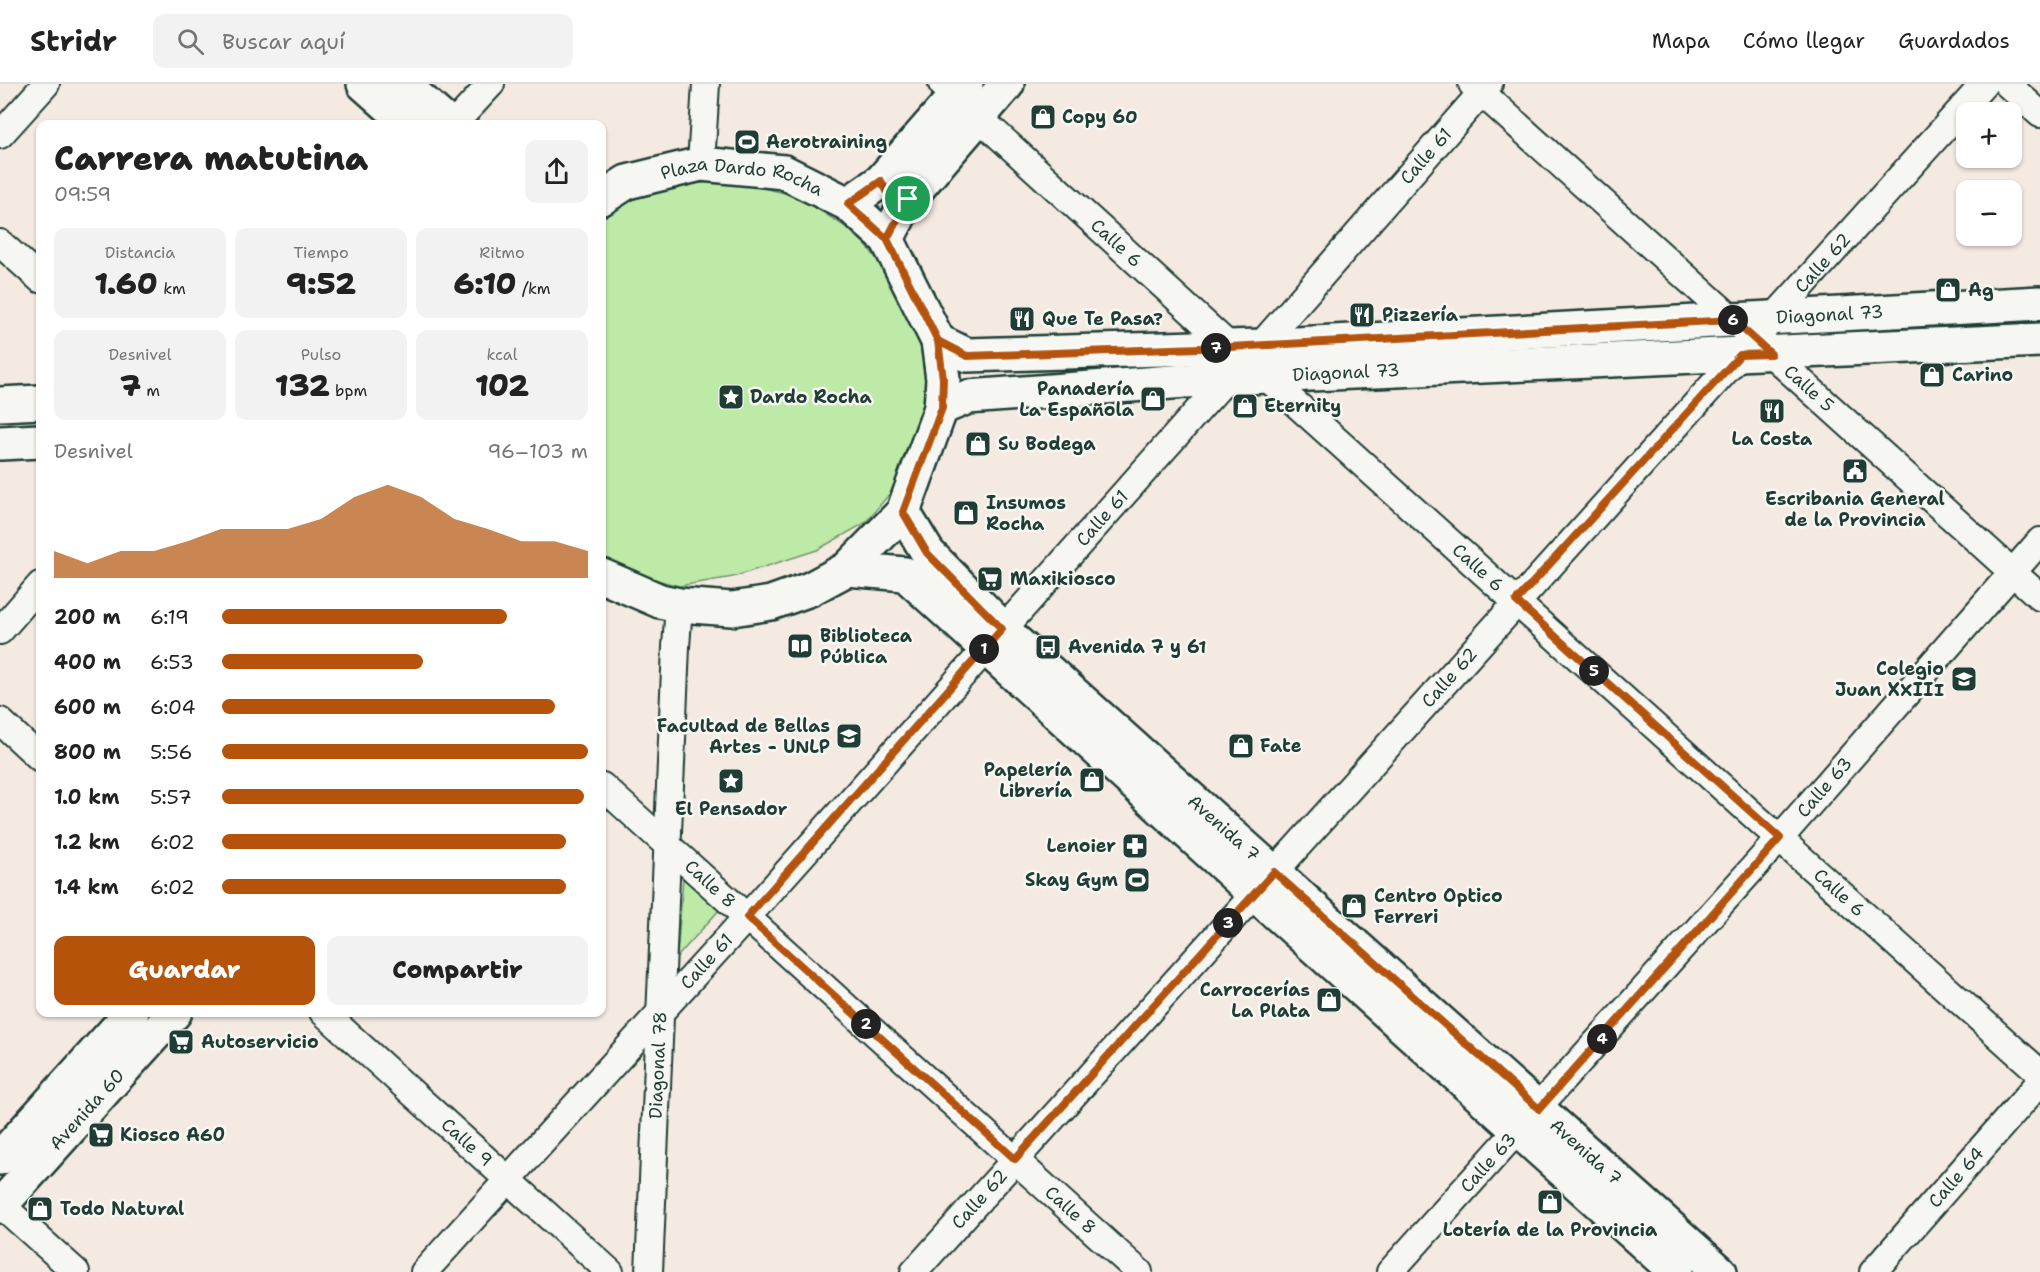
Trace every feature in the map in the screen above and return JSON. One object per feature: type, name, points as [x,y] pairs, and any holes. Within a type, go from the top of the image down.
[{"type":"main road","points":[[364,84],[404,120]]},
{"type":"main road","points":[[403,84],[444,120]]},
{"type":"main road","points":[[848,204],[881,181],[960,95],[1007,84]]},
{"type":"main road","points":[[887,239],[960,95]]},
{"type":"main road","name":"Plaza Dardo Rocha","points":[[606,195],[627,182],[702,164],[784,172],[848,204],[887,239],[938,341],[943,379],[955,402],[903,512],[847,569],[810,589],[771,603],[732,609],[660,601],[606,578]]},
{"type":"main road","points":[[881,181],[889,194],[908,199]]},
{"type":"main road","name":"Diagonal 73","points":[[1754,337],[2040,303]]},
{"type":"main road","name":"Diagonal 73","points":[[938,341],[967,356],[1246,362],[1754,337],[2040,340]]},
{"type":"main road","points":[[955,402],[967,356]]},
{"type":"main road","name":"Diagonal 73","points":[[955,402],[1246,362]]},
{"type":"main road","points":[[0,404],[36,402]]},
{"type":"main road","points":[[0,443],[36,441]]},
{"type":"main road","name":"Avenida 7","points":[[903,512],[927,553],[994,638]]},
{"type":"main road","name":"Avenida 7","points":[[847,569],[906,574],[994,638],[1529,1120],[1720,1272]]},
{"type":"main road","name":"Avenida 60","points":[[0,1158],[127,1017]]},
{"type":"main road","name":"Avenida 60","points":[[0,1205],[170,1017]]},
{"type":"main road","name":"Avenida 7","points":[[1529,1120],[1676,1272]]},
{"type":"street","points":[[0,135],[46,84]]},
{"type":"street","points":[[458,120],[491,84]]},
{"type":"street","points":[[702,164],[706,84]]},
{"type":"street","name":"Calle 62","points":[[914,1272],[1984,84]]},
{"type":"street","points":[[2007,84],[2040,114]]},
{"type":"street","name":"Calle 5","points":[[1481,87],[2040,597]]},
{"type":"street","name":"Calle 61","points":[[424,1272],[747,917],[994,638],[1246,362],[1481,87]]},
{"type":"street","name":"Calle 6","points":[[960,95],[1246,362],[1516,601],[2040,1073]]},
{"type":"street","points":[[0,243],[36,275]]},
{"type":"street","name":"Calle 63","points":[[1390,1272],[1780,838],[2040,541]]},
{"type":"street","points":[[0,631],[36,590]]},
{"type":"street","name":"Diagonal 78","points":[[649,1272],[676,647],[680,605]]},
{"type":"street","points":[[0,721],[36,754]]},
{"type":"street","name":"Calle 8","points":[[606,790],[1139,1272]]},
{"type":"street","name":"Calle 9","points":[[329,1017],[610,1272]]},
{"type":"street","name":"Calle 64","points":[[1873,1272],[2040,1083]]},
{"type":"street","points":[[0,1205],[76,1272]]},
{"type":"green space","points":[[728,180],[798,196],[858,235],[899,287],[921,349],[925,380],[922,415],[903,478],[865,523],[817,550],[733,577],[679,586],[620,570],[606,559],[606,213],[657,188]]},
{"type":"green space","points":[[683,878],[721,908],[677,957]]},
{"type":"place","name":"Copy 60","points":[[1043,117]]},
{"type":"place","name":"Aerotraining","points":[[747,142]]},
{"type":"place","name":"Ag","points":[[1948,290]]},
{"type":"place","name":"Pizzería","points":[[1362,315]]},
{"type":"place","name":"Que Te Pasa?","points":[[1022,319]]},
{"type":"place","name":"Carino","points":[[1932,375]]},
{"type":"place","name":"Dardo Rocha","points":[[731,397]]},
{"type":"place","name":"Panadería La Española","points":[[1153,399]]},
{"type":"place","name":"Eternity","points":[[1245,406]]},
{"type":"place","name":"La Costa","points":[[1772,411]]},
{"type":"place","name":"Su Bodega","points":[[978,444]]},
{"type":"place","name":"Escribania General de la Provincia","points":[[1855,471]]},
{"type":"place","name":"Insumos Rocha","points":[[966,513]]},
{"type":"place","name":"Maxikiosco","points":[[990,579]]},
{"type":"place","name":"Biblioteca Pública","points":[[800,646]]},
{"type":"place","name":"Avenida 7 y 61","points":[[1048,647]]},
{"type":"place","name":"Colegio Juan XXIII","points":[[1964,679]]},
{"type":"place","name":"Facultad de Bellas Artes - UNLP","points":[[849,736]]},
{"type":"place","name":"Fate","points":[[1241,746]]},
{"type":"place","name":"Papelería Librería","points":[[1092,780]]},
{"type":"place","name":"El Pensador","points":[[731,781]]},
{"type":"place","name":"Lenoier","points":[[1135,846]]},
{"type":"place","name":"Skay Gym","points":[[1137,880]]},
{"type":"place","name":"Centro Optico Ferreri","points":[[1354,906]]},
{"type":"place","name":"Carrocerías La Plata","points":[[1329,1000]]},
{"type":"place","name":"Autoservicio","points":[[181,1042]]},
{"type":"place","name":"Kiosco A60","points":[[101,1135]]},
{"type":"place","name":"Lotería de la Provincia","points":[[1550,1202]]},
{"type":"place","name":"Todo Natural","points":[[40,1209]]},
{"type":"route","points":[[908,199],[887,239],[938,341],[943,379],[942,408],[903,512],[927,553],[1002,629],[747,917],[1015,1159],[1274,872],[1539,1109],[1780,838],[1516,601],[1740,355],[1771,354],[1733,320],[1230,347],[967,356],[938,341],[913,290],[887,239],[869,220],[848,204],[881,181],[889,194],[908,199]]}]
